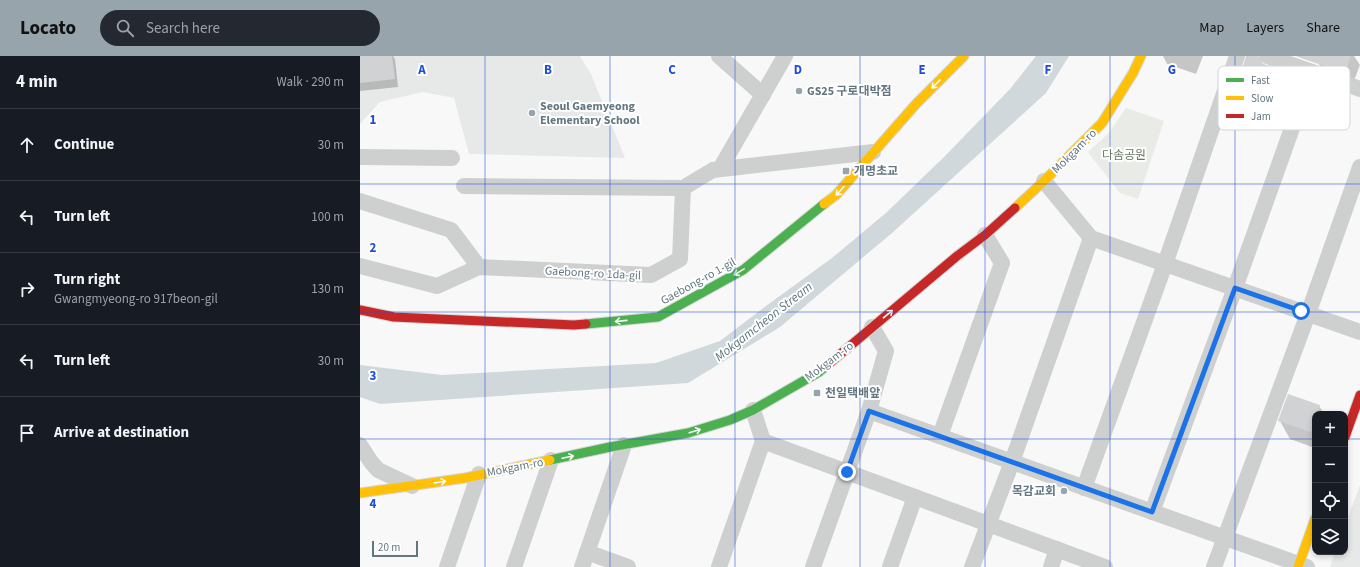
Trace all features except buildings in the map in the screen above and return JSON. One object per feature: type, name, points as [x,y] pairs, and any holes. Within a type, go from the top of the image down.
[{"type":"street","points":[[718,56],[762,95]]},
{"type":"street","points":[[720,169],[785,56]]},
{"type":"street","name":"Gaebong-ro 1-gil","points":[[360,310],[394,317],[574,325],[658,317],[743,270],[836,195],[916,104],[964,56]]},
{"type":"street","name":"Mokgam-ro","points":[[360,493],[464,478],[688,433],[730,420],[753,410],[819,372],[957,256],[985,235],[1044,181],[1102,123],[1133,73],[1140,56]]},
{"type":"street","points":[[1234,66],[1237,56]]},
{"type":"street","points":[[1267,56],[1295,66]]},
{"type":"street","points":[[1350,85],[1360,89]]},
{"type":"street","points":[[1084,488],[1165,264],[1218,111]]},
{"type":"street","points":[[1152,512],[1235,288],[1291,130]]},
{"type":"street","points":[[464,186],[683,188],[713,170],[873,152]]},
{"type":"street","points":[[360,157],[452,158]]},
{"type":"street","points":[[1214,567],[1308,314],[1360,167]]},
{"type":"street","points":[[1044,181],[1091,238],[1360,332]]},
{"type":"street","name":"Gaebong-ro 1da-gil","points":[[478,267],[651,275],[680,259],[683,188]]},
{"type":"street","points":[[360,201],[451,230],[478,267],[437,286],[360,266]]},
{"type":"street","points":[[940,436],[1002,263],[985,235]]},
{"type":"street","points":[[972,567],[1012,462],[1091,238]]},
{"type":"street","points":[[814,567],[869,411],[886,351],[872,327]]},
{"type":"street","points":[[1348,429],[1360,395]]},
{"type":"street","points":[[719,567],[763,441],[753,410]]},
{"type":"street","points":[[869,411],[1301,566],[1312,529]]},
{"type":"street","points":[[763,441],[1105,567]]},
{"type":"street","points":[[360,445],[378,470],[412,486]]},
{"type":"street","points":[[624,445],[584,560],[628,567]]},
{"type":"street","points":[[514,567],[551,460]]},
{"type":"street","points":[[447,567],[479,474]]},
{"type":"street","points":[[890,567],[915,497]]},
{"type":"street","points":[[1051,567],[1057,549]]},
{"type":"shaded area","name":"Seoul Gaemyeong Elementary School","points":[[360,56],[580,56],[591,74],[625,158],[469,154],[454,98],[423,92],[380,102],[360,124]]},
{"type":"shaded area","points":[[1360,485],[1360,567],[1330,567],[1334,555],[1348,555],[1348,518]]},
{"type":"green space","name":"다솜공원","points":[[1126,108],[1164,121],[1138,199],[1120,193],[1088,152],[1109,133]]},
{"type":"water","name":"Mokgamcheon Stream","points":[[1036,56],[1069,56],[1046,93],[892,233],[780,327],[688,383],[380,404],[360,397],[360,365],[442,375],[656,363],[720,341],[832,258],[887,212],[944,157],[1010,89]]},
{"type":"traffic: fast","points":[[586,324],[658,317],[743,270],[824,204]]},
{"type":"traffic: fast","points":[[550,460],[610,447],[688,433],[730,420],[753,410],[819,372],[825,367]]},
{"type":"traffic: slow","points":[[824,204],[836,195],[916,104],[964,56]]},
{"type":"traffic: slow","points":[[1015,208],[1102,123],[1133,73],[1141,56]]},
{"type":"traffic: slow","points":[[360,493],[465,478],[550,460]]},
{"type":"traffic: slow","points":[[1298,567],[1312,527]]},
{"type":"traffic: jam","points":[[825,367],[957,256],[985,235],[1015,208]]},
{"type":"traffic: jam","points":[[360,310],[394,317],[574,325],[586,324]]},
{"type":"traffic: jam","points":[[1348,429],[1360,395]]},
{"type":"place","name":"GS25 구로대박점","points":[[799,91]]},
{"type":"place","name":"Seoul Gaemyeong Elementary School","points":[[532,113]]},
{"type":"place","name":"개명초교","points":[[846,171]]},
{"type":"place","name":"천일택배앞","points":[[817,393]]},
{"type":"place","name":"목감교회","points":[[1064,491]]},
{"type":"route","points":[[847,472],[869,411],[1152,512],[1235,288],[1301,311]]}]
